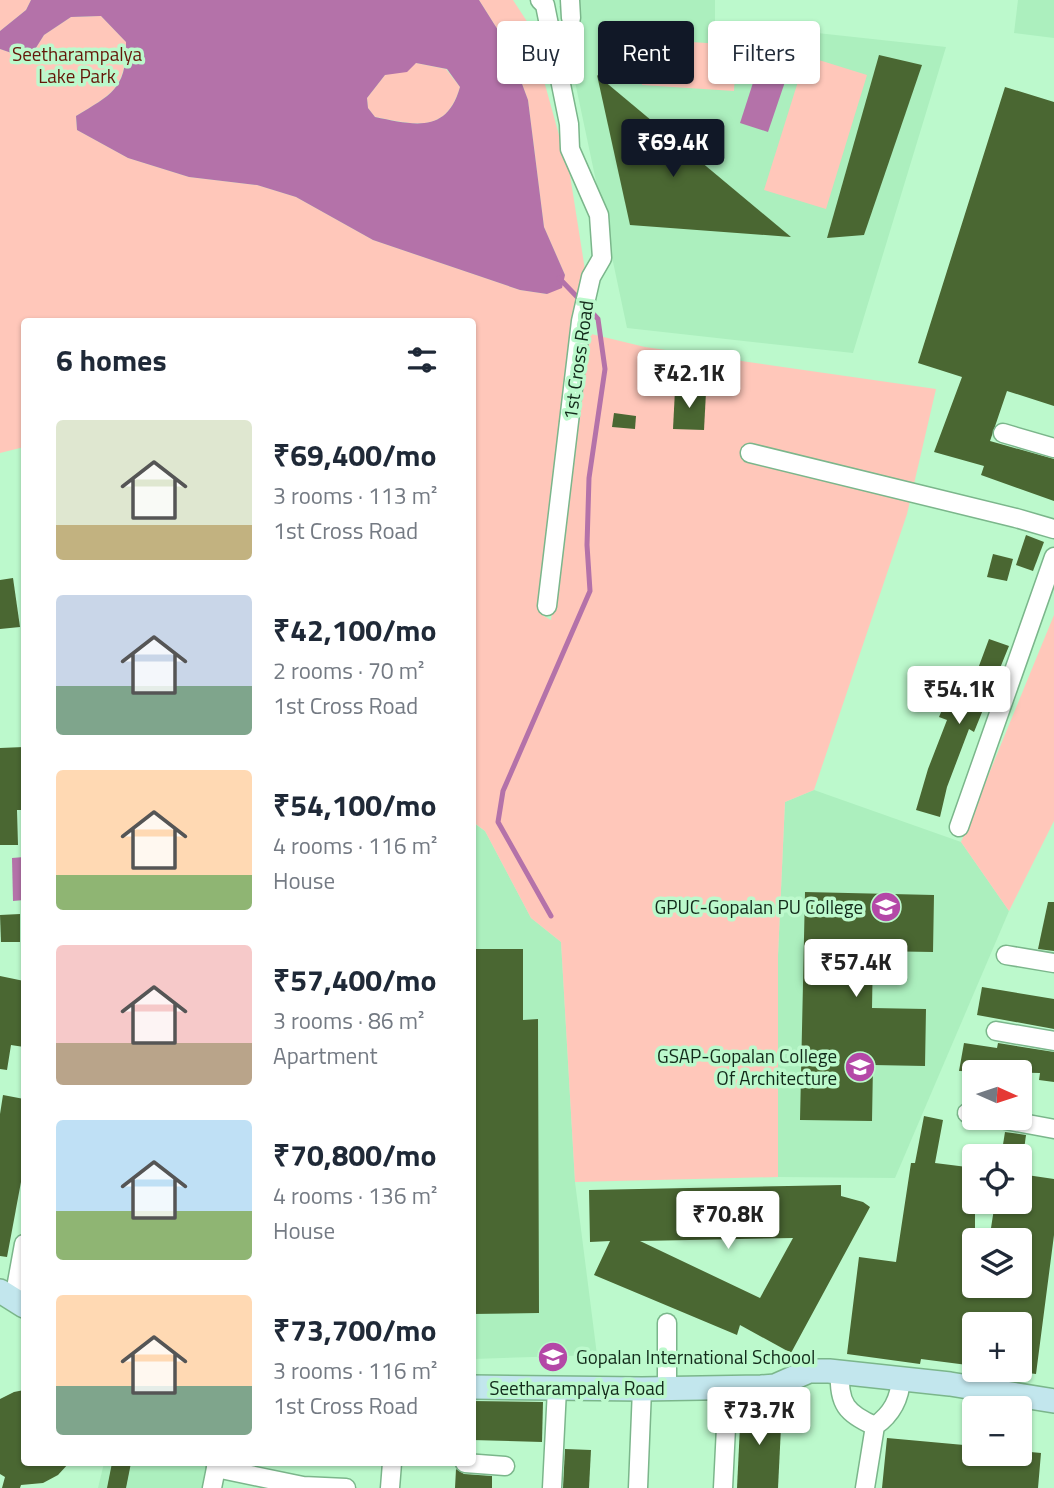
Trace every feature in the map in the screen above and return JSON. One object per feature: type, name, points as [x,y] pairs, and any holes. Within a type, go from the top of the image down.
[{"type":"street","name":"1st Cross Road","points":[[540,0],[545,5],[569,124],[570,149],[599,215],[602,258],[592,277],[581,321],[547,606]]},
{"type":"street","points":[[570,0],[571,18]]},
{"type":"street","points":[[1003,433],[1054,448]]},
{"type":"street","points":[[750,453],[1016,517],[1054,529]]},
{"type":"street","points":[[959,827],[1054,557]]},
{"type":"street","points":[[1006,955],[1054,963]]},
{"type":"street","points":[[996,1031],[1054,1041]]},
{"type":"street","points":[[1032,1125],[1054,1129]]},
{"type":"street","points":[[13,1299],[21,1259]]},
{"type":"street","points":[[667,1324],[667,1389]]},
{"type":"street","name":"Seetharampalya Road","points":[[476,1387],[667,1389],[775,1386],[810,1371],[840,1371],[950,1384],[1054,1401]]},
{"type":"street","points":[[840,1371],[847,1410],[856,1418],[875,1426]]},
{"type":"street","points":[[865,1488],[875,1426],[888,1416],[900,1392],[901,1378]]},
{"type":"street","points":[[723,1488],[728,1387]]},
{"type":"street","points":[[552,1488],[557,1389]]},
{"type":"street","points":[[639,1488],[642,1389]]},
{"type":"street","points":[[476,1464],[505,1466]]},
{"type":"street","points":[[212,1488],[217,1466],[261,1469],[303,1487],[346,1488]]},
{"type":"street","points":[[390,1488],[392,1466]]},
{"type":"shaded area","points":[[31,0],[479,0],[497,29],[497,84],[522,84],[528,100],[544,227],[565,275],[562,288],[547,294],[520,290],[373,240],[296,197],[257,185],[189,177],[128,158],[77,130],[76,116],[108,95],[115,88],[124,70],[126,42],[101,16],[71,17],[44,35],[29,59],[0,49],[0,31],[26,10]],"holes":[[[416,63],[447,69],[460,87],[447,113],[427,123],[375,117],[368,108],[367,98],[385,75],[407,72]]]},
{"type":"shaded area","points":[[579,0],[715,0],[715,21],[708,21],[708,84],[820,84],[820,33],[946,47],[853,353],[627,328],[575,84],[584,84],[584,21],[562,21],[559,6],[579,8]]},
{"type":"shaded area","points":[[1018,0],[1054,0],[1054,38],[1014,33]]},
{"type":"shaded area","points":[[753,84],[784,84],[768,132],[740,123]]},
{"type":"shaded area","name":"GSAP-Gopalan College Of Architecture","points":[[814,790],[961,842],[1009,911],[895,1178],[778,1177],[778,956],[785,802]]},
{"type":"shaded area","points":[[476,825],[485,831],[531,918],[561,942],[575,1182],[597,1355],[476,1359]]},
{"type":"shaded area","points":[[21,857],[21,900],[13,901],[12,858]]},
{"type":"shaded area","points":[[103,1466],[206,1466],[202,1488],[98,1488]]},
{"type":"green space","name":"Seetharampalya Lake Park","points":[[0,0],[31,0],[26,10],[0,31]]},
{"type":"green space","points":[[479,0],[513,0],[527,21],[497,21],[497,29]]},
{"type":"green space","points":[[101,16],[126,42],[123,70],[120,80],[108,95],[76,116],[77,130],[128,158],[189,177],[257,185],[296,197],[373,240],[520,290],[547,294],[565,275],[544,227],[528,100],[522,84],[545,84],[570,175],[585,270],[572,329],[542,615],[551,620],[587,333],[645,347],[936,389],[907,514],[814,790],[785,802],[778,956],[778,1177],[575,1182],[561,942],[531,918],[485,831],[476,824],[476,318],[21,318],[21,448],[0,453],[0,49],[29,59],[44,35],[71,17]]},
{"type":"green space","points":[[694,42],[708,43],[708,84],[734,84],[734,91],[642,85],[694,84]]},
{"type":"green space","points":[[820,60],[867,75],[826,209],[764,190],[797,84],[820,84]]},
{"type":"green space","points":[[416,63],[446,69],[460,87],[446,113],[427,123],[375,117],[368,108],[367,98],[385,75]]},
{"type":"green space","points":[[1054,615],[1054,821],[1009,911],[961,842]]},
{"type":"building","points":[[879,55],[922,65],[864,235],[827,238]]},
{"type":"building","points":[[599,84],[608,84],[791,237],[630,225]]},
{"type":"building","points":[[1005,87],[1054,102],[1054,406],[1007,391],[990,441],[1054,459],[1054,501],[981,475],[984,466],[934,452],[962,377],[918,363]]},
{"type":"building","points":[[675,390],[706,392],[704,430],[673,429]]},
{"type":"building","points":[[614,413],[636,416],[635,429],[612,427]]},
{"type":"building","points":[[1026,535],[1044,542],[1033,571],[1016,565]]},
{"type":"building","points":[[993,554],[1013,559],[1007,581],[987,577]]},
{"type":"building","points":[[13,578],[20,627],[0,629],[0,580]]},
{"type":"building","points":[[989,639],[1009,646],[974,732],[969,729],[947,787],[940,817],[916,810],[947,720],[939,717],[957,675],[973,682]]},
{"type":"building","points":[[21,747],[18,845],[0,845],[0,748]]},
{"type":"building","points":[[805,892],[934,895],[933,952],[873,951],[872,1008],[926,1009],[925,1066],[873,1065],[872,1121],[800,1120]]},
{"type":"building","points":[[1048,902],[1054,902],[1054,951],[1038,949]]},
{"type":"building","points":[[20,914],[20,942],[1,942],[0,915]]},
{"type":"building","points":[[476,949],[523,949],[523,1020],[538,1019],[539,1313],[476,1314]]},
{"type":"building","points":[[0,976],[21,980],[21,1047],[11,1045],[7,1070],[0,1069]]},
{"type":"building","points":[[982,987],[1054,999],[1054,1029],[977,1015]]},
{"type":"building","points":[[964,1043],[997,1048],[998,1043],[1054,1052],[1054,1082],[1039,1080],[1040,1073],[1032,1073],[1032,1060],[962,1060],[962,1071],[959,1071]]},
{"type":"building","points":[[3,1095],[21,1098],[21,1182],[7,1257],[0,1256],[0,1114]]},
{"type":"building","points":[[924,1116],[943,1120],[935,1163],[962,1166],[962,1214],[975,1214],[975,1228],[962,1228],[962,1298],[1032,1298],[1032,1228],[991,1228],[993,1214],[1032,1214],[1032,1176],[1054,1179],[1054,1235],[1036,1374],[1032,1374],[1032,1312],[962,1312],[962,1364],[921,1359],[920,1364],[847,1354],[859,1257],[896,1262],[911,1163],[915,1163]]},
{"type":"building","points":[[1005,1132],[1026,1135],[1025,1144],[1003,1144]]},
{"type":"building","points":[[841,1185],[841,1196],[863,1202],[870,1207],[791,1353],[740,1325],[737,1335],[594,1275],[610,1241],[590,1242],[589,1190]],"holes":[[[793,1238],[760,1298],[640,1241]]]},
{"type":"building","points":[[21,1391],[21,1466],[66,1466],[58,1475],[43,1483],[21,1485],[20,1488],[2,1488],[5,1477],[0,1474],[0,1399]]},
{"type":"building","points":[[476,1401],[543,1402],[542,1442],[476,1440]]},
{"type":"building","points":[[741,1405],[782,1407],[778,1488],[737,1488]]},
{"type":"building","points":[[887,1438],[962,1445],[962,1466],[1032,1466],[1032,1452],[1041,1453],[1038,1488],[882,1488]]},
{"type":"building","points":[[565,1449],[591,1450],[589,1488],[563,1488]]},
{"type":"building","points":[[111,1466],[130,1466],[126,1488],[107,1488]]},
{"type":"building","points":[[456,1469],[464,1474],[492,1476],[492,1488],[455,1488]]},
{"type":"waterway","points":[[559,278],[581,301]]},
{"type":"waterway","points":[[551,916],[498,822],[503,791],[590,591],[587,545],[589,478],[605,369],[598,319],[588,308]]},
{"type":"place","name":"GPUC-Gopalan PU College","points":[[886,907]]},
{"type":"place","name":"GSAP-Gopalan College Of Architecture","points":[[860,1067]]},
{"type":"place","name":"Gopalan International Schoool","points":[[553,1357]]}]
